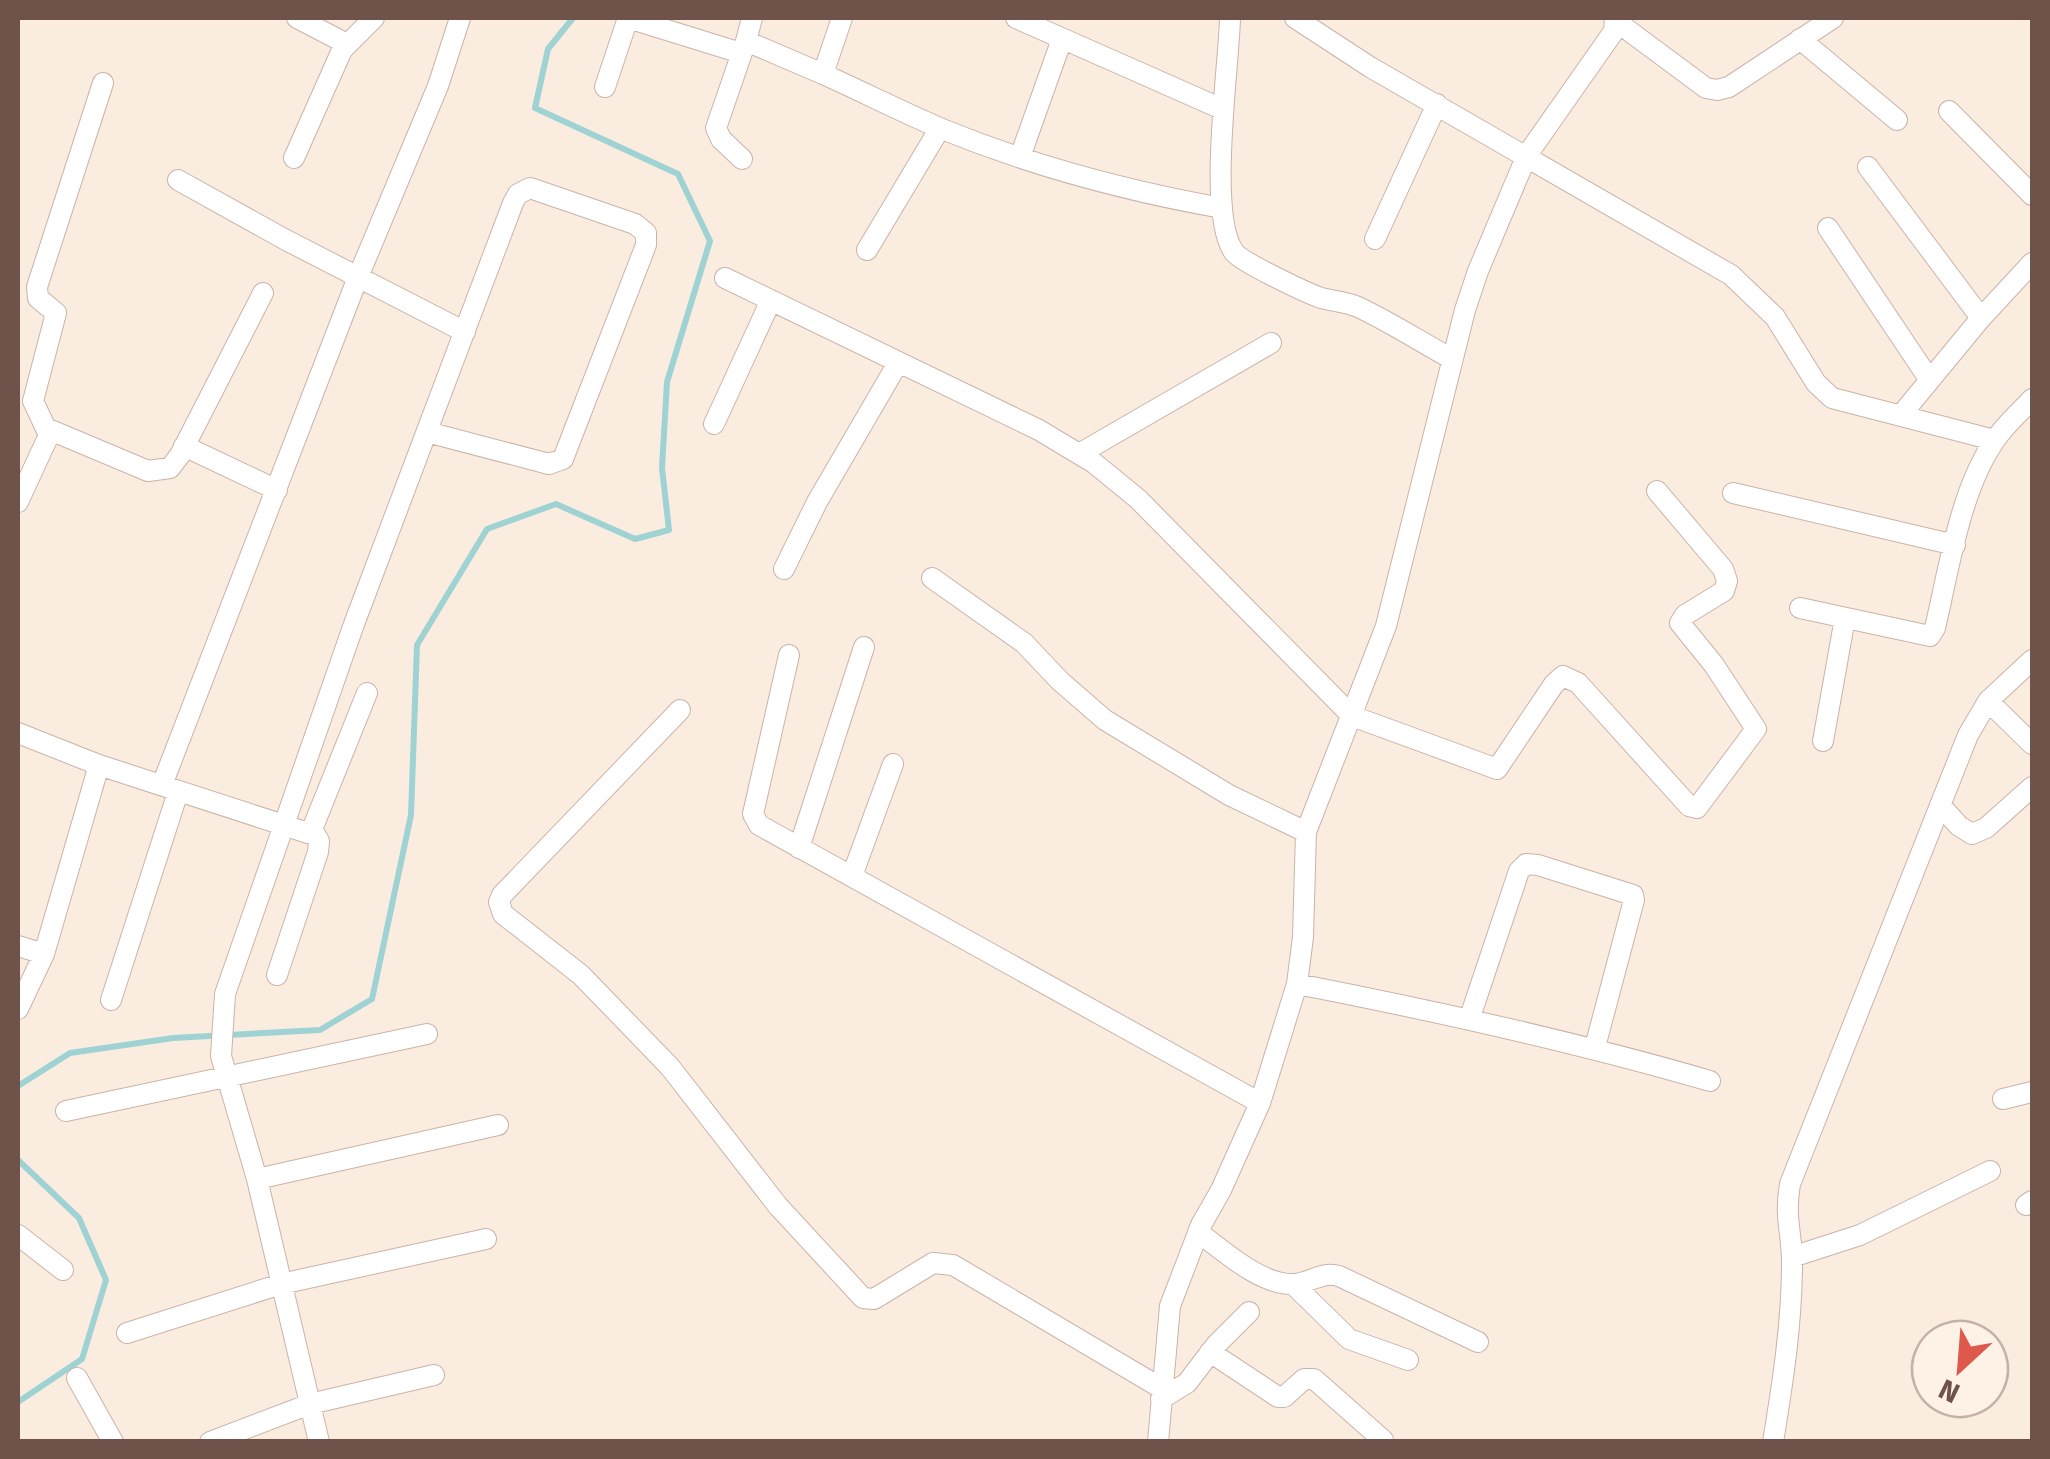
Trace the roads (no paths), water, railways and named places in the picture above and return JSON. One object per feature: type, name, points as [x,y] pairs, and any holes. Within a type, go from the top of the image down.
[{"type":"street","points":[[297,18],[347,44]]},
{"type":"street","points":[[294,158],[336,62],[347,44],[374,18]]},
{"type":"street","points":[[112,1000],[170,788],[358,277],[438,86],[460,18]]},
{"type":"street","points":[[605,87],[628,18],[744,47],[824,74],[940,128],[1020,158],[1112,187],[1222,208]]},
{"type":"street","points":[[742,160],[721,139],[716,128],[752,18]]},
{"type":"street","points":[[824,74],[842,18]]},
{"type":"street","points":[[1016,18],[1222,109]]},
{"type":"street","points":[[1230,18],[1229,65],[1222,109],[1222,208],[1232,250],[1245,262],[1317,296],[1356,306],[1452,359]]},
{"type":"street","points":[[1295,18],[1370,67],[1731,274],[1775,317],[1816,383],[1832,398],[1994,440]]},
{"type":"street","points":[[1158,1442],[1170,1306],[1198,1232],[1260,1102],[1296,984],[1304,938],[1306,832],[1386,626],[1452,359],[1478,271],[1528,155],[1614,30],[1616,20],[1711,90],[1729,87],[1833,18]]},
{"type":"street","points":[[1020,158],[1062,38]]},
{"type":"street","points":[[1800,39],[1897,120]]},
{"type":"street","points":[[102,84],[37,287],[38,298],[56,313],[33,401],[48,429],[153,472],[170,468],[263,294]]},
{"type":"street","points":[[1376,238],[1436,104]]},
{"type":"street","points":[[1949,111],[2032,195]]},
{"type":"street","points":[[866,250],[940,128]]},
{"type":"street","points":[[1868,167],[1982,318]]},
{"type":"street","points":[[178,180],[466,332]]},
{"type":"street","points":[[319,1442],[257,1179],[223,1066],[225,994],[354,624],[513,203],[530,188],[635,224],[646,233],[646,245],[563,460],[548,464],[428,432]]},
{"type":"street","points":[[1828,228],[1929,379]]},
{"type":"street","points":[[1900,415],[2032,263]]},
{"type":"street","points":[[724,278],[1039,430],[1080,454],[1138,499],[1352,716],[1497,769],[1554,684],[1563,676],[1568,677],[1578,683],[1690,806],[1701,806],[1756,729],[1714,665],[1680,623],[1685,615],[1724,591],[1727,581],[1723,569],[1656,491]]},
{"type":"street","points":[[714,424],[771,300]]},
{"type":"street","points":[[1080,454],[1272,343]]},
{"type":"street","points":[[784,569],[825,486],[898,363]]},
{"type":"street","points":[[1800,608],[1930,636],[1964,508],[1994,440],[2032,399]]},
{"type":"street","points":[[18,502],[46,445],[48,429]]},
{"type":"street","points":[[184,446],[278,490]]},
{"type":"street","points":[[1732,493],[1955,545]]},
{"type":"street","points":[[932,578],[1024,643],[1105,720],[1229,794],[1306,832]]},
{"type":"street","points":[[1823,741],[1846,618]]},
{"type":"street","points":[[799,848],[864,647]]},
{"type":"street","points":[[789,654],[753,814],[764,830],[1260,1102]]},
{"type":"street","points":[[1773,1442],[1788,1353],[1792,1257],[1785,1217],[1790,1184],[1968,735],[1988,701],[2032,660]]},
{"type":"street","points":[[18,733],[99,765],[308,833],[367,692]]},
{"type":"street","points":[[1988,701],[2032,744]]},
{"type":"street","points":[[680,710],[502,895],[498,902],[504,914],[582,975],[670,1067],[778,1206],[864,1298],[874,1300],[933,1262],[953,1265],[1161,1394]]},
{"type":"street","points":[[852,876],[893,764]]},
{"type":"street","points":[[18,1009],[44,954],[99,765]]},
{"type":"street","points":[[1940,805],[1972,834],[1986,828],[2032,787]]},
{"type":"street","points":[[277,975],[318,852],[319,841],[312,830]]},
{"type":"street","points":[[1470,1017],[1519,872],[1526,864],[1538,865],[1633,894],[1594,1047]]},
{"type":"street","points":[[18,946],[44,954]]},
{"type":"street","points":[[1296,984],[1470,1017],[1710,1081]]},
{"type":"street","points":[[66,1111],[223,1066],[427,1034]]},
{"type":"street","points":[[2003,1098],[2032,1092]]},
{"type":"street","points":[[257,1179],[498,1125]]},
{"type":"street","points":[[1792,1257],[1860,1235],[1990,1171]]},
{"type":"street","points":[[1198,1232],[1249,1270],[1293,1284],[1350,1339],[1408,1360]]},
{"type":"street","points":[[18,1235],[63,1270]]},
{"type":"street","points":[[126,1333],[281,1284],[486,1239]]},
{"type":"street","points":[[1293,1284],[1324,1274],[1339,1276],[1478,1342]]},
{"type":"street","points":[[1161,1394],[1187,1383],[1210,1352],[1249,1312]]},
{"type":"street","points":[[1210,1352],[1278,1397],[1284,1397],[1304,1379],[1314,1379],[1383,1440]]},
{"type":"street","points":[[210,1442],[310,1404],[434,1376]]},
{"type":"street","points":[[77,1378],[113,1442]]},
{"type":"waterway","points":[[18,1086],[70,1053],[173,1038],[320,1030],[372,999],[411,815],[417,645],[487,529],[556,504],[635,539],[669,530],[662,468],[667,382],[710,241],[678,174],[535,108],[548,49],[573,18]]},
{"type":"waterway","points":[[18,1160],[79,1218],[106,1280],[82,1359],[18,1402]]}]
